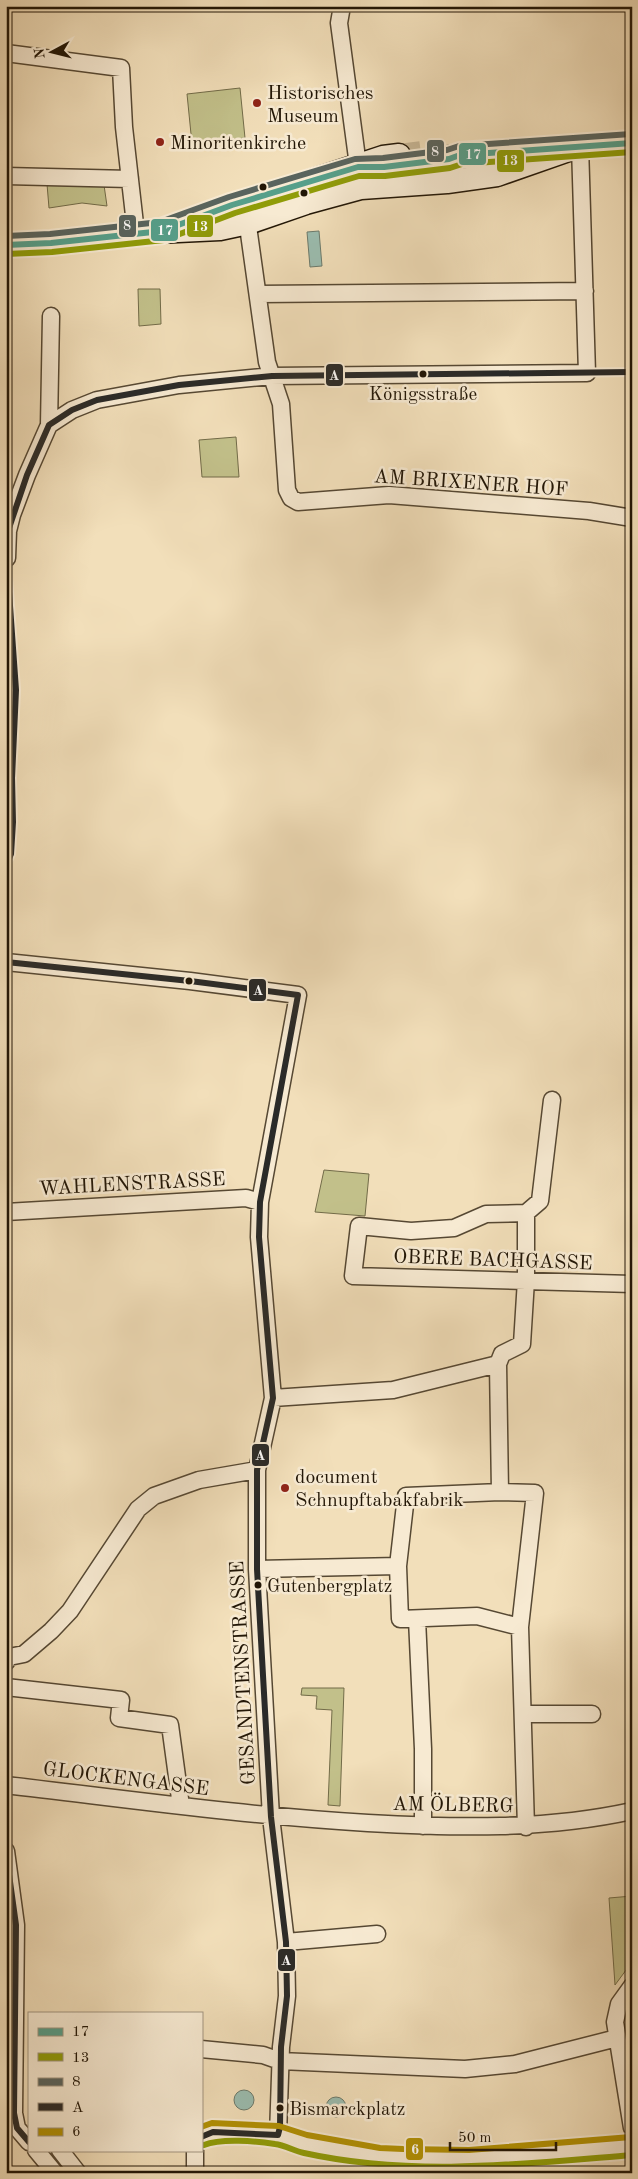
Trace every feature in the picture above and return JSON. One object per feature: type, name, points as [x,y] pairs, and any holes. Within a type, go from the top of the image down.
[{"type":"street","points":[[342,6],[339,23],[359,178]]},
{"type":"street","points":[[6,54],[121,68],[121,93],[136,233]]},
{"type":"street","points":[[447,182],[443,156],[632,143]]},
{"type":"street","points":[[359,178],[447,182],[503,174],[580,146]]},
{"type":"street","points":[[49,425],[72,410],[97,400],[179,385],[272,376],[587,373],[580,146]]},
{"type":"street","points":[[17,245],[136,233],[220,229],[246,213],[306,203],[400,160]]},
{"type":"street","points":[[6,176],[130,179]]},
{"type":"street","points":[[246,213],[259,294],[259,312],[272,376]]},
{"type":"street","points":[[259,294],[585,291]]},
{"type":"street","points":[[7,558],[8,531],[12,515],[26,475],[49,425],[51,316]]},
{"type":"street","name":"AM BRIXENER HOF","points":[[272,376],[281,404],[286,490],[291,498],[298,502],[389,494],[589,511],[632,518]]},
{"type":"street","name":"GESANDTENSTRASSE","points":[[6,962],[298,994],[260,1202],[259,1237],[273,1398],[257,1470],[257,1569],[271,1817],[286,1942],[286,1996],[280,2060]]},
{"type":"street","points":[[500,1492],[498,1364],[502,1354],[522,1344],[526,1280],[526,1213],[540,1201],[552,1100]]},
{"type":"street","name":"WAHLENSTRASSE","points":[[6,1212],[246,1198],[260,1202]]},
{"type":"street","name":"OBERE BACHGASSE","points":[[526,1213],[486,1214],[454,1228],[411,1230],[359,1226],[353,1276],[632,1284]]},
{"type":"street","points":[[273,1398],[394,1390],[498,1364]]},
{"type":"street","points":[[8,1659],[24,1654],[51,1631],[70,1611],[138,1509],[154,1496],[199,1480],[257,1470]]},
{"type":"street","points":[[520,1627],[476,1616],[400,1619],[398,1566],[406,1496],[500,1492],[535,1493],[520,1627],[526,1827]]},
{"type":"street","points":[[257,1569],[398,1566]]},
{"type":"street","points":[[418,1619],[424,1749],[423,1826]]},
{"type":"street","points":[[6,1687],[121,1700],[120,1718],[170,1726],[181,1806]]},
{"type":"street","points":[[524,1714],[592,1714]]},
{"type":"street","name":"GLOCKENGASSE","points":[[6,1785],[271,1817]]},
{"type":"street","name":"AM ÖLBERG","points":[[271,1817],[423,1826],[526,1827],[592,1820],[632,1811]]},
{"type":"street","points":[[6,1851],[16,1924],[22,2021],[16,2113],[17,2128],[28,2141]]},
{"type":"street","points":[[286,1942],[378,1934]]},
{"type":"street","points":[[632,1986],[616,2012],[617,2038],[632,2128]]},
{"type":"street","points":[[202,2049],[263,2055],[280,2060],[465,2068],[515,2064],[617,2038]]},
{"type":"street","points":[[278,2135],[280,2060]]},
{"type":"street","points":[[202,2137],[213,2132],[278,2135],[305,2144],[379,2157],[403,2158],[469,2159],[632,2146]]},
{"type":"street","points":[[38,2152],[55,2173]]},
{"type":"street","points":[[62,2152],[78,2173]]},
{"type":"street","points":[[194,2173],[195,2152]]},
{"type":"shaded area","points":[[240,88],[245,138],[192,144],[187,94]]},
{"type":"shaded area","points":[[47,184],[104,185],[107,206],[82,203],[49,208]]},
{"type":"shaded area","points":[[319,231],[322,266],[310,267],[307,232]]},
{"type":"shaded area","points":[[138,289],[160,289],[161,324],[139,326]]},
{"type":"shaded area","points":[[236,437],[239,477],[202,477],[199,440]]},
{"type":"shaded area","points":[[324,1170],[369,1174],[365,1216],[315,1212]]},
{"type":"shaded area","points":[[302,1688],[344,1688],[340,1806],[328,1805],[332,1710],[316,1709],[317,1696],[301,1695]]},
{"type":"shaded area","points":[[632,1896],[632,1962],[615,1985],[609,1898]]},
{"type":"shaded area","points":[[244,2090],[251,2093],[254,2100],[251,2107],[244,2110],[237,2107],[234,2100],[237,2093]]},
{"type":"shaded area","points":[[336,2097],[343,2100],[346,2107],[343,2114],[336,2117],[329,2114],[326,2107],[329,2100]]},
{"type":"tunnel","points":[[399,155],[429,151]]},
{"type":"transit line","name":"8","points":[[6,236],[50,234],[160,222],[229,197],[355,159],[383,158],[447,150],[459,146],[631,134]]},
{"type":"transit line","name":"17","points":[[6,245],[51,243],[162,231],[232,205],[358,167],[384,167],[449,159],[460,155],[632,143]]},
{"type":"transit line","name":"13","points":[[6,254],[52,252],[164,240],[235,213],[359,176],[385,176],[450,168],[462,164],[632,152]]},
{"type":"transit line","name":"A","points":[[6,865],[11,854],[13,822],[12,778],[16,690],[7,564],[8,531],[27,475],[49,425],[72,410],[97,400],[179,385],[272,376],[632,372]]},
{"type":"transit line","name":"A","points":[[6,962],[190,981],[298,995],[260,1202],[259,1237],[273,1398],[257,1470],[257,1569],[271,1817],[286,1942],[287,1996],[281,2047],[280,2127],[278,2135],[213,2132],[202,2137]]},
{"type":"transit line","name":"A","points":[[6,1853],[16,1925],[14,2113],[17,2128],[28,2141]]},
{"type":"transit line","name":"6","points":[[202,2127],[212,2123],[279,2126],[307,2135],[380,2148],[403,2149],[469,2150],[631,2137]]},
{"type":"transit line","name":"13","points":[[204,2145],[220,2141],[258,2142],[345,2160],[427,2167],[509,2165],[632,2155]]},
{"type":"place","name":"Historisches Museum","points":[[257,103]]},
{"type":"place","name":"Minoritenkirche","points":[[160,142]]},
{"type":"place","name":"Königsstraße","points":[[423,374]]},
{"type":"place","name":"document Schnupftabakfabrik","points":[[285,1488]]},
{"type":"place","name":"Gutenbergplatz","points":[[258,1585]]},
{"type":"place","name":"Bismarckplatz","points":[[280,2108]]}]
